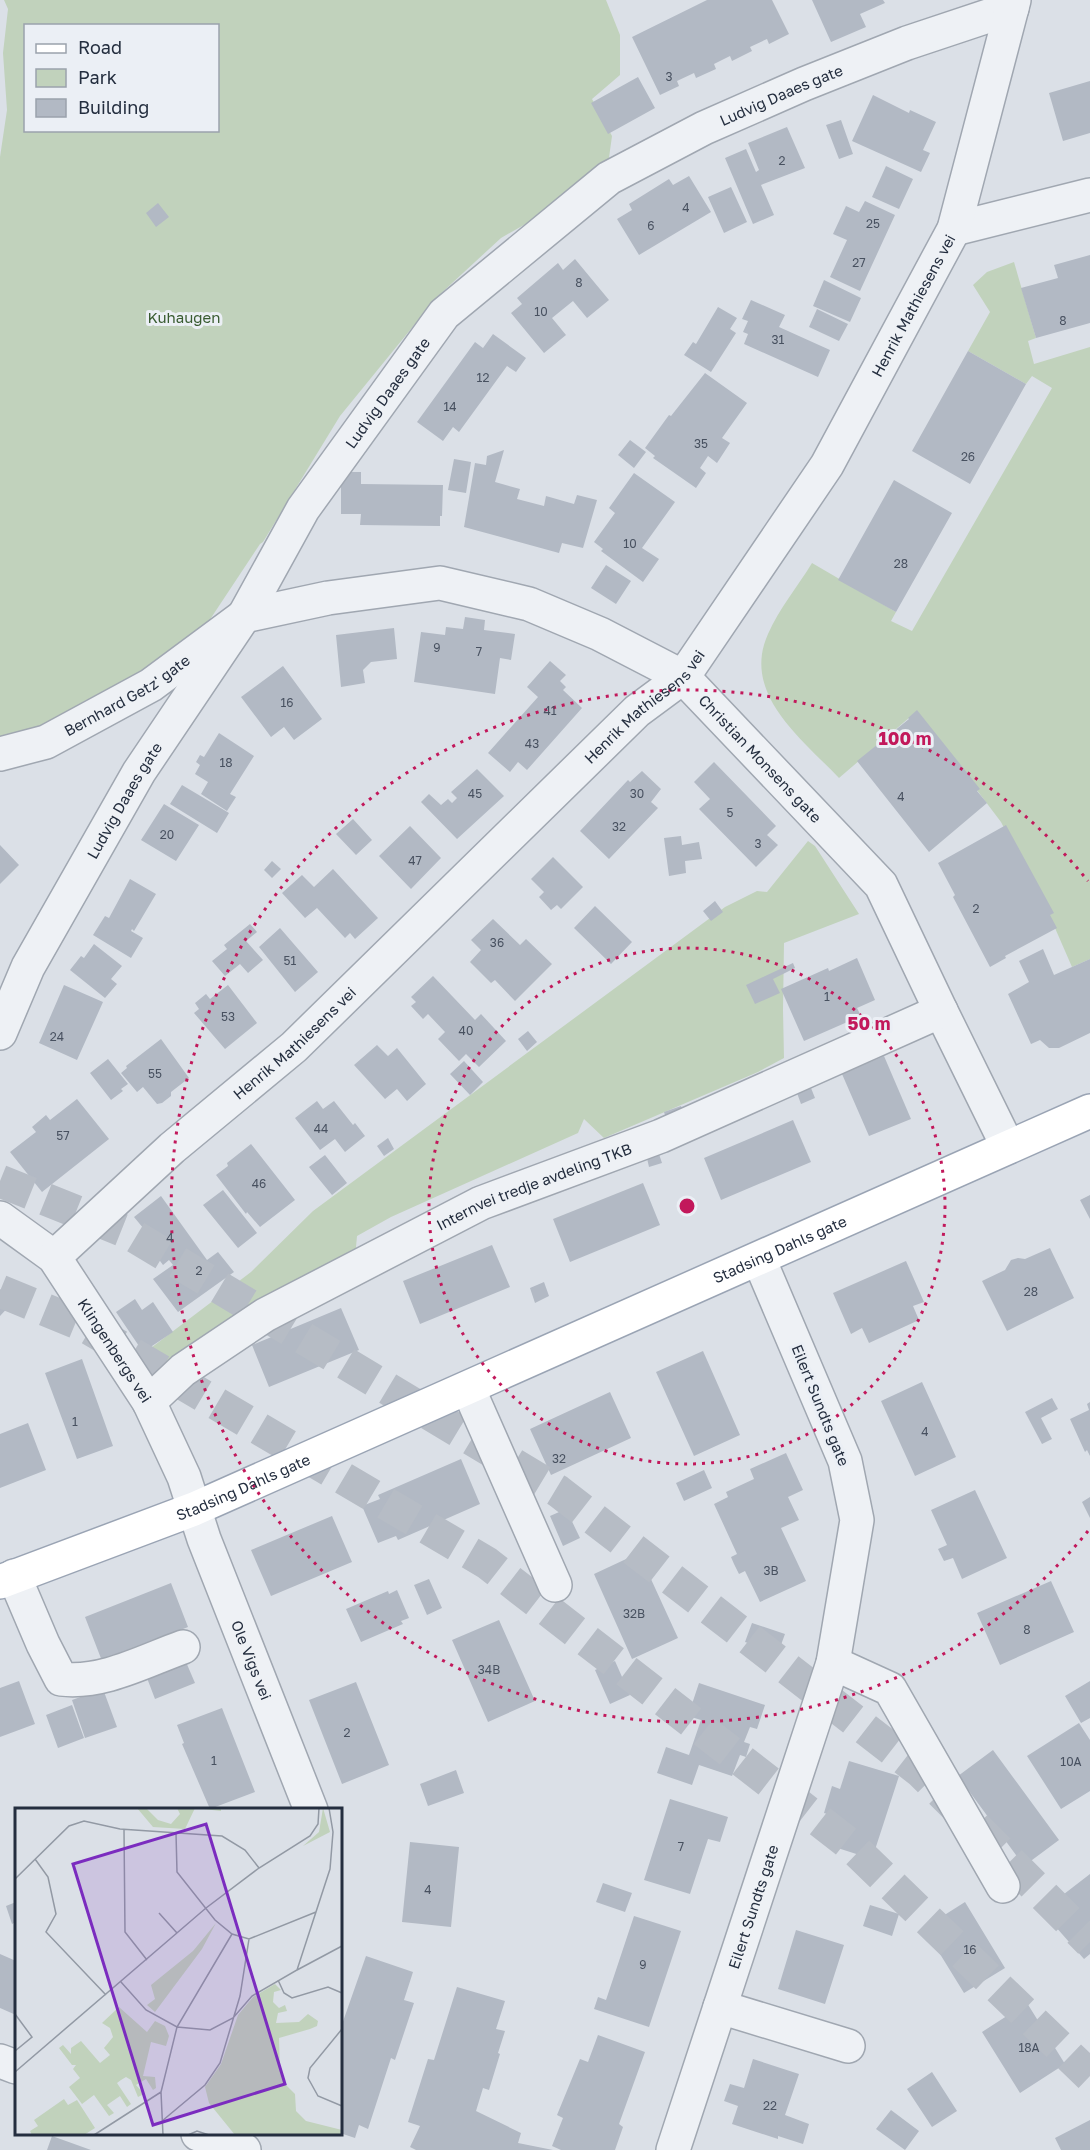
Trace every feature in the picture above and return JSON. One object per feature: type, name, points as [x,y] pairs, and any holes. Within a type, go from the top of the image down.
[{"type":"main road","name":"Stadsing Dahls gate","points":[[7,1579],[194,1509],[1090,1111]]},
{"type":"street","name":"Henrik Mathiesens vei","points":[[54,1257],[172,1148],[294,1047],[425,916],[638,711],[683,677],[827,465],[954,229],[1013,4]]},
{"type":"street","name":"Ludvig Daaes gate","points":[[0,1033],[28,967],[139,772],[244,616],[303,509],[444,314],[609,178],[704,128],[804,84],[1013,4]]},
{"type":"street","points":[[954,229],[1090,195]]},
{"type":"street","name":"Christian Monsens gate","points":[[244,616],[328,597],[440,583],[529,604],[600,634],[683,677],[881,885],[940,1011],[1008,1147]]},
{"type":"street","name":"Bernhard Getz' gate","points":[[0,754],[46,742],[151,685],[244,616]]},
{"type":"street","name":"Internvei tredje avdeling TKB","points":[[149,1402],[183,1370],[265,1315],[481,1203],[661,1136],[940,1011]]},
{"type":"street","name":"Klingenbergs vei","points":[[0,1218],[54,1257],[149,1402],[184,1477],[194,1509]]},
{"type":"street","name":"Eilert Sundts gate","points":[[673,2150],[833,1663],[857,1520],[845,1461],[759,1259]]},
{"type":"street","points":[[468,1388],[555,1585]]},
{"type":"street","name":"Ole Vigs vei","points":[[194,1509],[216,1572],[311,1808]]},
{"type":"street","name":"Stadsing Dahls gate","points":[[7,1579],[61,1679],[98,1678],[183,1647]]},
{"type":"street","points":[[833,1663],[890,1689],[1002,1886]]},
{"type":"street","points":[[720,2007],[848,2046]]},
{"type":"street","points":[[0,2061],[15,2067]]},
{"type":"street","points":[[206,2135],[243,2144]]},
{"type":"green space","name":"Kuhaugen","points":[[4,0],[606,0],[620,35],[620,75],[592,99],[612,136],[608,165],[536,218],[501,238],[437,297],[340,416],[263,542],[198,634],[118,688],[86,700],[42,729],[0,738],[0,157],[7,110],[3,53],[8,9]]},
{"type":"green space","points":[[1014,262],[1036,338],[1028,341],[1034,364],[1090,347],[1090,959],[1072,967],[1055,928],[1001,822],[917,711],[839,778],[793,731],[780,714],[769,696],[762,676],[762,656],[768,634],[812,563],[896,612],[891,621],[912,631],[1052,388],[1032,376],[1026,384],[968,351],[990,312],[973,285],[987,272]]},
{"type":"green space","points":[[808,841],[815,846],[859,914],[784,943],[784,1058],[758,1072],[604,1138],[584,1119],[578,1133],[391,1217],[357,1236],[355,1258],[162,1382],[150,1376],[139,1357],[251,1272],[313,1211],[725,907],[757,891],[767,892]]},
{"type":"building","points":[[707,0],[772,0],[789,34],[769,44],[767,39],[750,47],[752,51],[732,61],[730,56],[714,64],[716,69],[696,78],[694,73],[677,81],[679,86],[660,95],[632,37]]},
{"type":"building","points":[[812,0],[883,0],[885,3],[860,14],[866,27],[831,42]]},
{"type":"building","points":[[638,77],[655,108],[608,134],[591,103]]},
{"type":"building","points":[[1090,81],[1090,133],[1063,141],[1049,93]]},
{"type":"building","points":[[873,95],[909,113],[910,110],[936,122],[923,150],[930,153],[921,172],[852,141]]},
{"type":"building","points":[[841,120],[853,154],[839,159],[826,125]]},
{"type":"building","points":[[787,127],[805,168],[761,185],[774,215],[753,224],[725,158],[746,149],[756,172],[759,170],[748,143]]},
{"type":"building","points":[[886,166],[913,179],[899,209],[872,197]]},
{"type":"building","points":[[689,176],[711,212],[639,255],[617,219],[632,210],[629,204],[669,179],[673,185]]},
{"type":"building","points":[[731,187],[747,222],[724,233],[708,197]]},
{"type":"building","points":[[865,201],[895,215],[860,291],[830,277],[847,240],[833,234],[846,206],[859,212]]},
{"type":"building","points":[[158,203],[169,217],[156,227],[146,213]]},
{"type":"building","points":[[1090,255],[1090,323],[1036,338],[1021,288],[1058,278],[1054,265]]},
{"type":"building","points":[[575,259],[609,300],[587,318],[573,301],[552,318],[566,335],[544,353],[511,313],[522,304],[517,298],[558,263],[563,270]]},
{"type":"building","points":[[824,280],[861,298],[850,322],[813,306]]},
{"type":"building","points":[[751,300],[785,315],[779,327],[830,350],[818,377],[744,344],[748,334],[743,332],[748,321],[742,319]]},
{"type":"building","points":[[718,307],[737,318],[730,329],[736,333],[711,372],[684,355],[693,342],[696,344]]},
{"type":"building","points":[[817,309],[848,324],[839,341],[809,327]]},
{"type":"building","points":[[493,334],[526,358],[516,372],[507,366],[459,432],[453,427],[443,441],[417,422],[475,342],[483,348]]},
{"type":"building","points":[[968,351],[1026,384],[970,484],[912,451]]},
{"type":"building","points":[[705,373],[747,403],[722,438],[730,443],[717,463],[708,456],[700,468],[706,473],[696,488],[653,458],[655,456],[645,448],[669,415],[671,416]]},
{"type":"building","points":[[630,440],[646,452],[634,468],[618,455]]},
{"type":"building","points":[[504,450],[495,482],[520,489],[517,499],[544,506],[546,496],[574,504],[577,495],[597,500],[583,548],[562,543],[559,553],[464,527],[475,463],[486,465],[487,456]]},
{"type":"building","points":[[454,459],[471,462],[466,493],[448,490]]},
{"type":"building","points":[[351,472],[361,472],[361,484],[443,485],[440,526],[360,525],[361,514],[341,514],[341,484]]},
{"type":"building","points":[[634,473],[675,502],[642,548],[659,559],[643,582],[601,551],[603,549],[594,542],[615,513],[609,508]]},
{"type":"building","points":[[894,480],[952,513],[896,612],[838,580]]},
{"type":"building","points":[[606,565],[631,581],[616,604],[591,588]]},
{"type":"building","points":[[465,617],[485,620],[484,630],[515,634],[511,660],[500,658],[495,694],[414,682],[421,632],[445,635],[446,627],[463,629]]},
{"type":"building","points":[[394,628],[397,659],[371,662],[363,670],[365,683],[341,687],[336,635]]},
{"type":"building","points":[[550,661],[566,675],[560,681],[566,687],[563,690],[582,708],[527,770],[518,762],[510,772],[488,753],[538,697],[527,687]]},
{"type":"building","points":[[283,666],[322,719],[294,740],[284,727],[271,737],[241,697]]},
{"type":"building","points":[[917,710],[980,789],[977,791],[987,803],[929,852],[857,761]]},
{"type":"building","points":[[219,733],[254,756],[230,794],[236,797],[227,811],[201,794],[208,782],[195,774],[200,765],[196,762],[200,755],[204,757]]},
{"type":"building","points":[[714,762],[776,826],[767,835],[778,845],[756,867],[699,809],[710,799],[694,782]]},
{"type":"building","points":[[477,769],[504,796],[457,839],[421,802],[429,794],[441,805],[448,799],[452,803],[457,798],[451,792]]},
{"type":"building","points":[[642,771],[661,789],[651,802],[658,808],[609,859],[580,831],[628,780],[630,782]]},
{"type":"building","points":[[182,785],[229,813],[217,833],[170,804]]},
{"type":"building","points":[[164,804],[199,825],[176,861],[141,840]]},
{"type":"building","points":[[353,819],[372,840],[356,855],[336,834]]},
{"type":"building","points":[[1006,825],[1054,913],[1050,915],[1057,928],[1005,956],[1006,958],[990,967],[938,863]]},
{"type":"building","points":[[410,826],[441,858],[411,889],[379,856]]},
{"type":"building","points":[[681,836],[682,845],[699,842],[702,859],[685,861],[686,873],[669,876],[664,838]]},
{"type":"building","points":[[0,845],[19,865],[0,884]]},
{"type":"building","points":[[553,857],[583,887],[561,909],[557,905],[551,910],[539,897],[544,892],[531,879]]},
{"type":"building","points":[[272,861],[281,869],[272,878],[264,870]]},
{"type":"building","points":[[333,869],[378,918],[355,939],[350,933],[345,938],[317,908],[305,918],[282,893],[302,875],[314,887]]},
{"type":"building","points":[[130,879],[156,894],[134,931],[132,929],[131,931],[143,938],[131,958],[93,935],[105,916],[109,918]]},
{"type":"building","points":[[715,901],[723,912],[711,921],[703,911]]},
{"type":"building","points":[[595,906],[632,942],[611,964],[574,928]]},
{"type":"building","points":[[493,919],[520,945],[526,939],[552,964],[515,1001],[495,980],[491,983],[470,962],[481,950],[471,940]]},
{"type":"building","points":[[250,924],[257,932],[246,941],[263,960],[248,973],[240,964],[225,976],[212,961],[227,949],[224,945]]},
{"type":"building","points":[[280,928],[318,972],[295,992],[259,947]]},
{"type":"building","points":[[94,944],[122,966],[111,979],[117,984],[105,998],[70,970],[81,956],[84,958]]},
{"type":"building","points":[[1043,949],[1054,975],[1090,959],[1090,1033],[1059,1048],[1049,1048],[1040,1040],[1031,1044],[1008,994],[1029,982],[1019,961]]},
{"type":"building","points":[[857,958],[875,1000],[857,1008],[861,1016],[804,1041],[781,989]]},
{"type":"building","points":[[793,963],[795,968],[773,979],[780,993],[755,1004],[746,985]]},
{"type":"building","points":[[433,976],[475,1020],[481,1014],[506,1041],[479,1067],[466,1054],[459,1061],[438,1039],[445,1032],[428,1014],[423,1019],[411,1006],[416,1002],[411,997]]},
{"type":"building","points":[[64,985],[103,1002],[77,1060],[39,1043]]},
{"type":"building","points":[[228,985],[257,1023],[225,1049],[194,1013],[199,1009],[195,1003],[206,994],[210,999]]},
{"type":"building","points":[[528,1031],[537,1042],[527,1051],[518,1039]]},
{"type":"building","points":[[161,1039],[189,1078],[171,1092],[171,1096],[157,1104],[143,1087],[137,1092],[121,1073],[127,1068],[126,1066]]},
{"type":"building","points":[[377,1045],[388,1056],[397,1048],[426,1084],[407,1101],[397,1089],[385,1099],[354,1065]]},
{"type":"building","points":[[884,1056],[911,1119],[869,1136],[842,1074]]},
{"type":"building","points":[[108,1059],[128,1084],[111,1100],[90,1073]]},
{"type":"building","points":[[464,1061],[483,1082],[470,1095],[450,1074]]},
{"type":"building","points":[[811,1088],[815,1098],[801,1104],[797,1093]]},
{"type":"building","points":[[77,1099],[109,1139],[42,1192],[10,1152],[36,1132],[32,1127],[46,1115],[50,1120]]},
{"type":"building","points":[[317,1101],[323,1109],[334,1101],[365,1136],[345,1152],[335,1139],[320,1150],[295,1118]]},
{"type":"building","points":[[681,1106],[684,1115],[667,1121],[664,1112]]},
{"type":"building","points":[[793,1120],[811,1162],[721,1200],[704,1158]]},
{"type":"building","points":[[388,1138],[394,1149],[384,1156],[377,1146]]},
{"type":"building","points":[[251,1144],[295,1200],[260,1227],[247,1212],[246,1214],[216,1175]]},
{"type":"building","points":[[658,1151],[662,1163],[649,1167],[646,1154]]},
{"type":"building","points":[[325,1155],[347,1183],[332,1195],[309,1167]]},
{"type":"building","points":[[643,1183],[660,1225],[570,1262],[553,1219]]},
{"type":"building","points":[[223,1190],[257,1233],[238,1248],[203,1205]]},
{"type":"building","points":[[1090,1195],[1090,1219],[1080,1200]]},
{"type":"building","points":[[161,1196],[207,1260],[218,1252],[234,1272],[178,1312],[153,1279],[173,1265],[169,1260],[163,1265],[152,1250],[158,1246],[134,1217]]},
{"type":"building","points":[[492,1245],[510,1287],[420,1324],[403,1281]]},
{"type":"building","points":[[1050,1248],[1074,1298],[1007,1331],[982,1281],[1005,1270],[1011,1260],[1025,1259]]},
{"type":"building","points":[[906,1261],[924,1302],[913,1306],[919,1320],[869,1343],[862,1328],[851,1334],[833,1293]]},
{"type":"building","points":[[544,1282],[549,1296],[535,1303],[530,1288]]},
{"type":"building","points":[[0,1289],[14,1301],[0,1316]]},
{"type":"building","points":[[135,1299],[142,1310],[153,1302],[173,1332],[143,1352],[116,1312]]},
{"type":"building","points":[[341,1308],[359,1350],[269,1387],[252,1345]]},
{"type":"building","points":[[703,1351],[740,1435],[694,1456],[656,1372]]},
{"type":"building","points":[[82,1359],[113,1446],[77,1459],[45,1373]]},
{"type":"building","points":[[922,1382],[956,1457],[915,1476],[881,1401]]},
{"type":"building","points":[[610,1392],[631,1438],[551,1475],[530,1429]]},
{"type":"building","points":[[1052,1398],[1058,1409],[1041,1418],[1052,1439],[1042,1444],[1025,1412]]},
{"type":"building","points":[[1090,1402],[1090,1456],[1087,1450],[1085,1452],[1070,1419],[1089,1410],[1087,1404]]},
{"type":"building","points":[[28,1423],[46,1470],[0,1488],[0,1434]]},
{"type":"building","points":[[786,1453],[803,1490],[788,1497],[799,1520],[781,1528],[806,1581],[760,1602],[745,1571],[739,1574],[734,1564],[731,1557],[737,1554],[714,1504],[728,1497],[726,1492],[754,1479],[750,1469]]},
{"type":"building","points":[[461,1459],[480,1504],[398,1540],[396,1536],[378,1543],[362,1506],[380,1499],[378,1495]]},
{"type":"building","points":[[704,1470],[712,1488],[684,1501],[676,1483]]},
{"type":"building","points":[[975,1490],[1007,1558],[962,1579],[953,1558],[944,1561],[938,1549],[947,1545],[931,1510]]},
{"type":"building","points":[[1090,1497],[1090,1518],[1082,1502]]},
{"type":"building","points":[[566,1509],[580,1538],[563,1546],[550,1516]]},
{"type":"building","points":[[332,1516],[352,1562],[271,1596],[251,1550]]},
{"type":"building","points":[[639,1553],[678,1638],[632,1659],[594,1574]]},
{"type":"building","points":[[429,1579],[442,1608],[427,1615],[414,1585]]},
{"type":"building","points":[[1051,1581],[1074,1632],[1000,1665],[977,1613]]},
{"type":"building","points":[[171,1583],[188,1627],[102,1661],[85,1617]]},
{"type":"building","points":[[397,1590],[409,1618],[401,1621],[403,1624],[361,1642],[346,1609],[388,1591],[389,1594]]},
{"type":"building","points":[[499,1620],[535,1701],[488,1722],[452,1640]]},
{"type":"building","points":[[752,1623],[785,1634],[778,1653],[745,1642]]},
{"type":"building","points":[[615,1661],[630,1695],[610,1704],[595,1670]]},
{"type":"building","points":[[186,1662],[195,1683],[155,1699],[147,1678]]},
{"type":"building","points":[[19,1681],[35,1724],[0,1737],[0,1688]]},
{"type":"building","points":[[1090,1681],[1090,1718],[1081,1723],[1065,1696]]},
{"type":"building","points":[[356,1682],[389,1765],[342,1784],[309,1700]]},
{"type":"building","points":[[699,1683],[765,1705],[757,1729],[750,1727],[744,1742],[750,1744],[746,1757],[740,1755],[732,1776],[699,1765],[692,1785],[657,1773],[666,1747],[689,1755],[701,1720],[688,1716]]},
{"type":"building","points":[[103,1689],[117,1727],[85,1738],[72,1700]]},
{"type":"building","points":[[72,1705],[84,1738],[58,1748],[46,1715]]},
{"type":"building","points":[[222,1708],[255,1792],[210,1808],[182,1744],[184,1743],[177,1725]]},
{"type":"building","points":[[1079,1723],[1090,1740],[1090,1791],[1061,1809],[1027,1756]]},
{"type":"building","points":[[993,1750],[1059,1840],[1024,1866],[958,1776]]},
{"type":"building","points":[[849,1761],[899,1776],[872,1859],[822,1843],[831,1815],[824,1813],[832,1786],[840,1789]]},
{"type":"building","points":[[456,1770],[464,1793],[428,1806],[420,1784]]},
{"type":"building","points":[[670,1799],[728,1817],[720,1842],[708,1839],[690,1894],[644,1880]]},
{"type":"building","points":[[410,1842],[459,1847],[451,1927],[402,1922]]},
{"type":"building","points":[[1090,1874],[1090,1954],[1084,1959],[1055,1926],[1067,1917],[1055,1901]]},
{"type":"building","points":[[603,1883],[632,1893],[625,1912],[596,1902]]},
{"type":"building","points":[[15,1902],[15,1922],[12,1924],[6,1906]]},
{"type":"building","points":[[965,1902],[1005,1968],[964,1993],[924,1928]]},
{"type":"building","points":[[870,1905],[899,1914],[892,1936],[863,1926]]},
{"type":"building","points":[[634,1916],[681,1931],[649,2027],[594,2009],[598,1997],[606,2000]]},
{"type":"building","points":[[796,1930],[844,1945],[825,2004],[778,1989]]},
{"type":"building","points":[[0,1954],[15,1961],[15,2015],[0,2008]]},
{"type":"building","points":[[366,1956],[413,1972],[404,2000],[414,2003],[395,2060],[391,2058],[368,2129],[359,2125],[355,2138],[342,2134],[342,2024]]},
{"type":"building","points":[[457,1987],[505,2001],[496,2029],[505,2031],[498,2053],[500,2054],[489,2090],[483,2088],[476,2111],[521,2133],[518,2143],[553,2150],[416,2150],[410,2147],[420,2126],[408,2122],[428,2059],[434,2060]]},
{"type":"building","points":[[1027,2003],[1065,2064],[1020,2093],[982,2032]]},
{"type":"building","points":[[598,2035],[645,2052],[619,2124],[623,2127],[615,2150],[561,2150],[552,2146],[563,2118],[557,2115],[580,2059],[588,2062]]},
{"type":"building","points":[[753,2059],[799,2074],[785,2115],[809,2124],[803,2144],[778,2136],[778,2139],[732,2124],[738,2106],[724,2101],[730,2084],[744,2088]]},
{"type":"building","points":[[932,2072],[957,2111],[932,2127],[907,2089]]},
{"type":"building","points":[[891,2110],[919,2131],[905,2150],[876,2129]]},
{"type":"building","points":[[1090,2120],[1090,2150],[1061,2150],[1055,2138]]},
{"type":"building","points":[[52,2136],[91,2150],[47,2150]]},
{"type":"tunnel","points":[[0,1181],[127,1232],[558,1491],[921,1772],[1090,1942]]},
{"type":"tunnel","points":[[0,1291],[85,1326],[487,1563],[848,1843],[1090,2076]]}]
